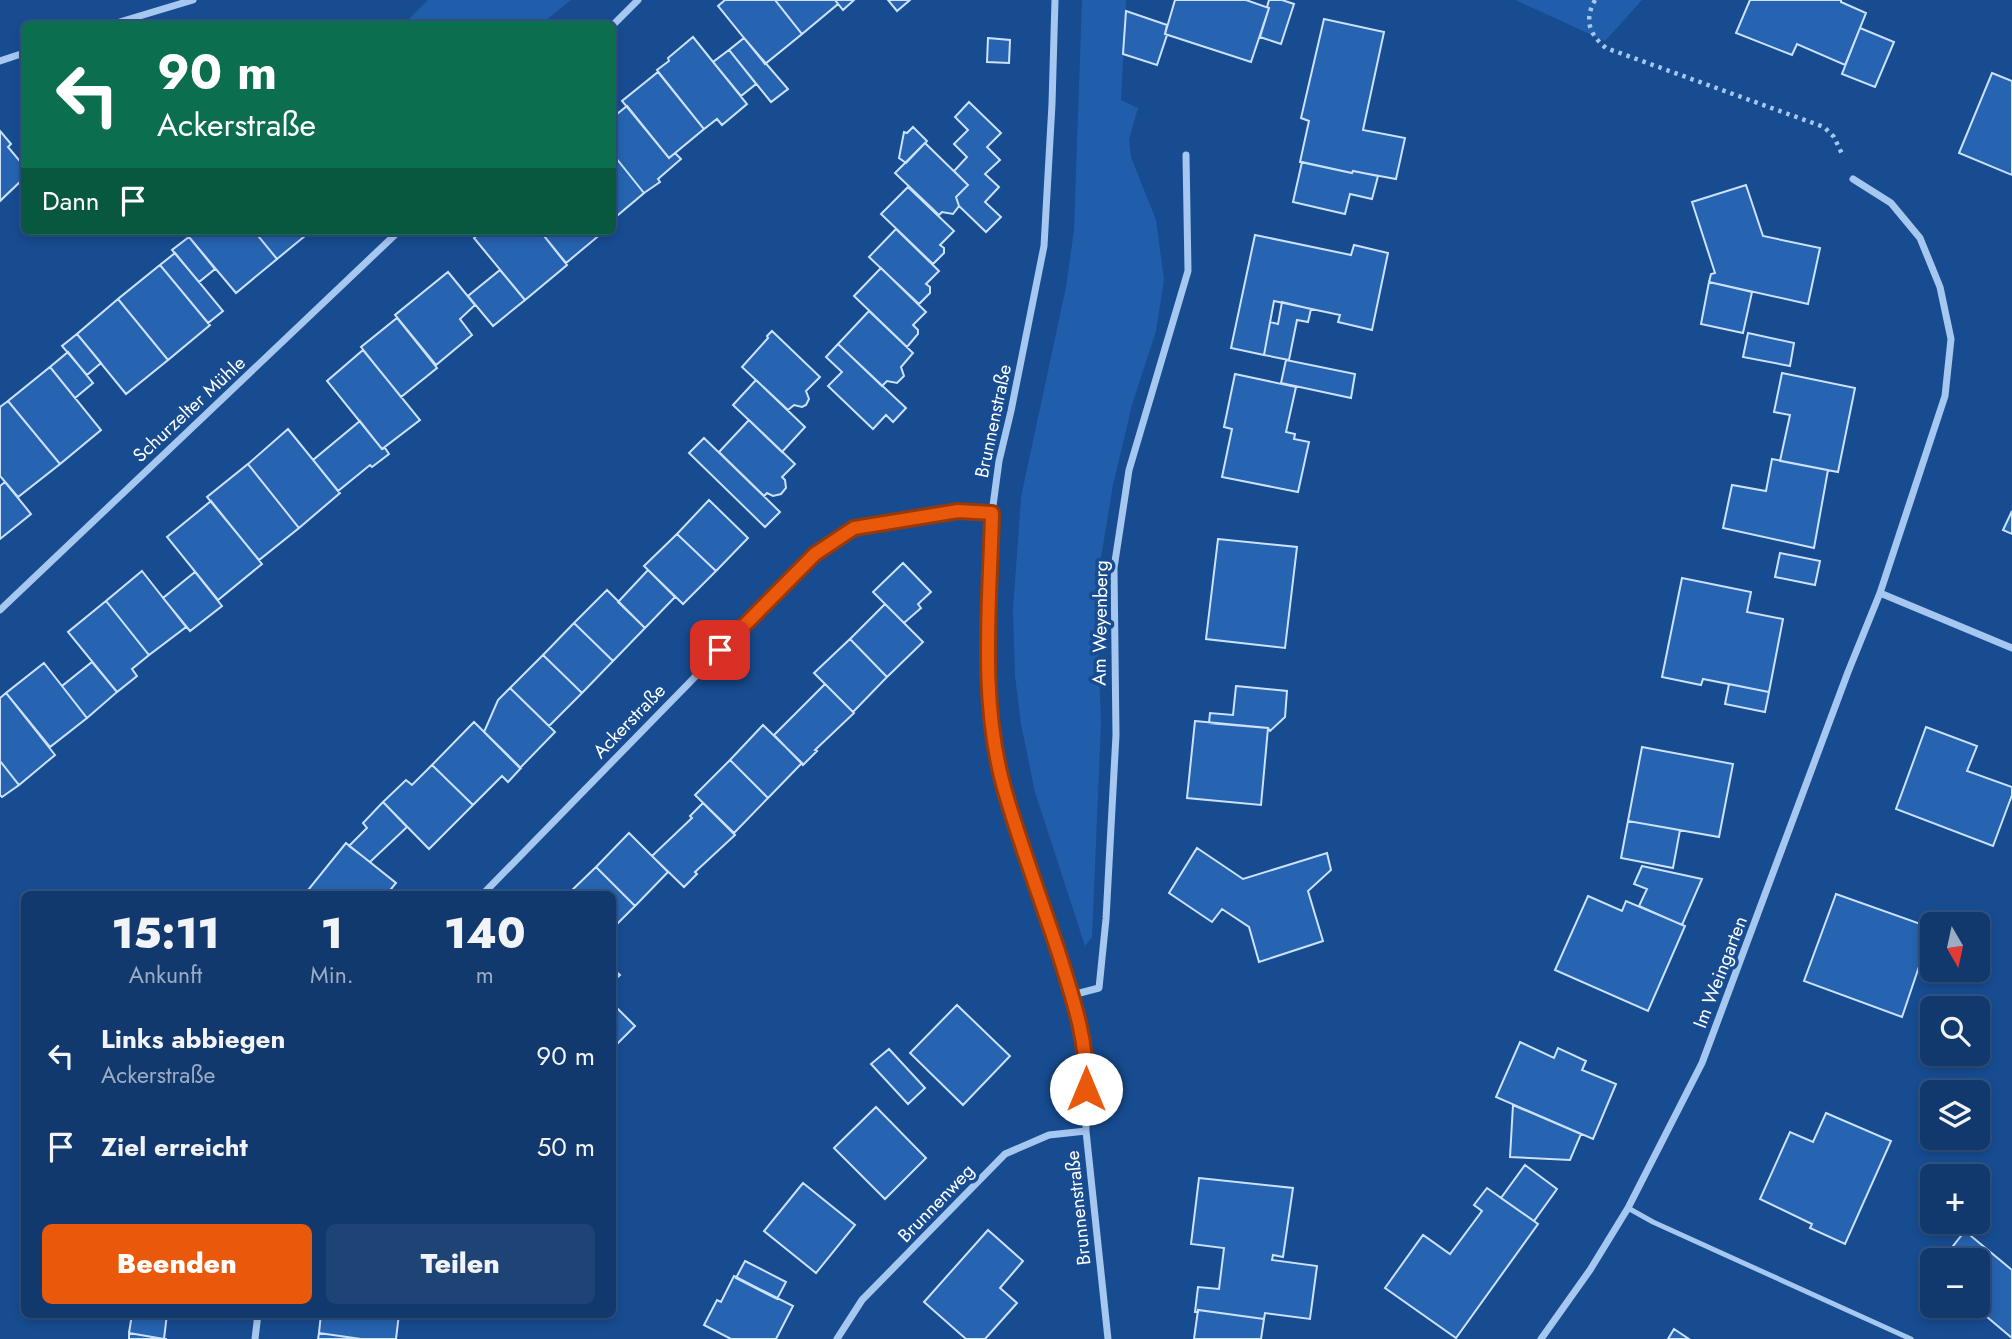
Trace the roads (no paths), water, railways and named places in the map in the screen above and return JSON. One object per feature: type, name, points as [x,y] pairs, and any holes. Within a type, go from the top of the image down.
[{"type":"street","points":[[123,21],[193,0]]},
{"type":"street","points":[[616,22],[638,0]]},
{"type":"street","name":"Brunnenstraße","points":[[1055,0],[1044,246],[1012,411],[999,461],[992,513],[989,682],[993,738],[1004,786],[1072,995],[1085,1044],[1086,1131],[1108,1339]]},
{"type":"street","points":[[0,61],[21,54]]},
{"type":"street","name":"Am Weyenberg","points":[[1072,995],[1099,988],[1116,735],[1114,568],[1129,470],[1188,271],[1186,155]]},
{"type":"street","name":"Im Weingarten","points":[[1541,1339],[1590,1270],[1628,1208],[1702,1063],[1880,593],[1945,396],[1951,340],[1940,287],[1920,238],[1891,203],[1853,179]]},
{"type":"street","name":"Schurzelter Mühle","points":[[0,610],[395,235]]},
{"type":"street","name":"Ackerstraße","points":[[486,891],[815,554],[854,528],[958,511],[992,513]]},
{"type":"street","points":[[1880,593],[2012,648]]},
{"type":"street","name":"Brunnenweg","points":[[837,1339],[862,1300],[1005,1154],[1049,1135],[1086,1131]]},
{"type":"street","points":[[255,1339],[258,1318]]},
{"type":"lane","points":[[1628,1208],[1653,1222],[1911,1339]]}]
